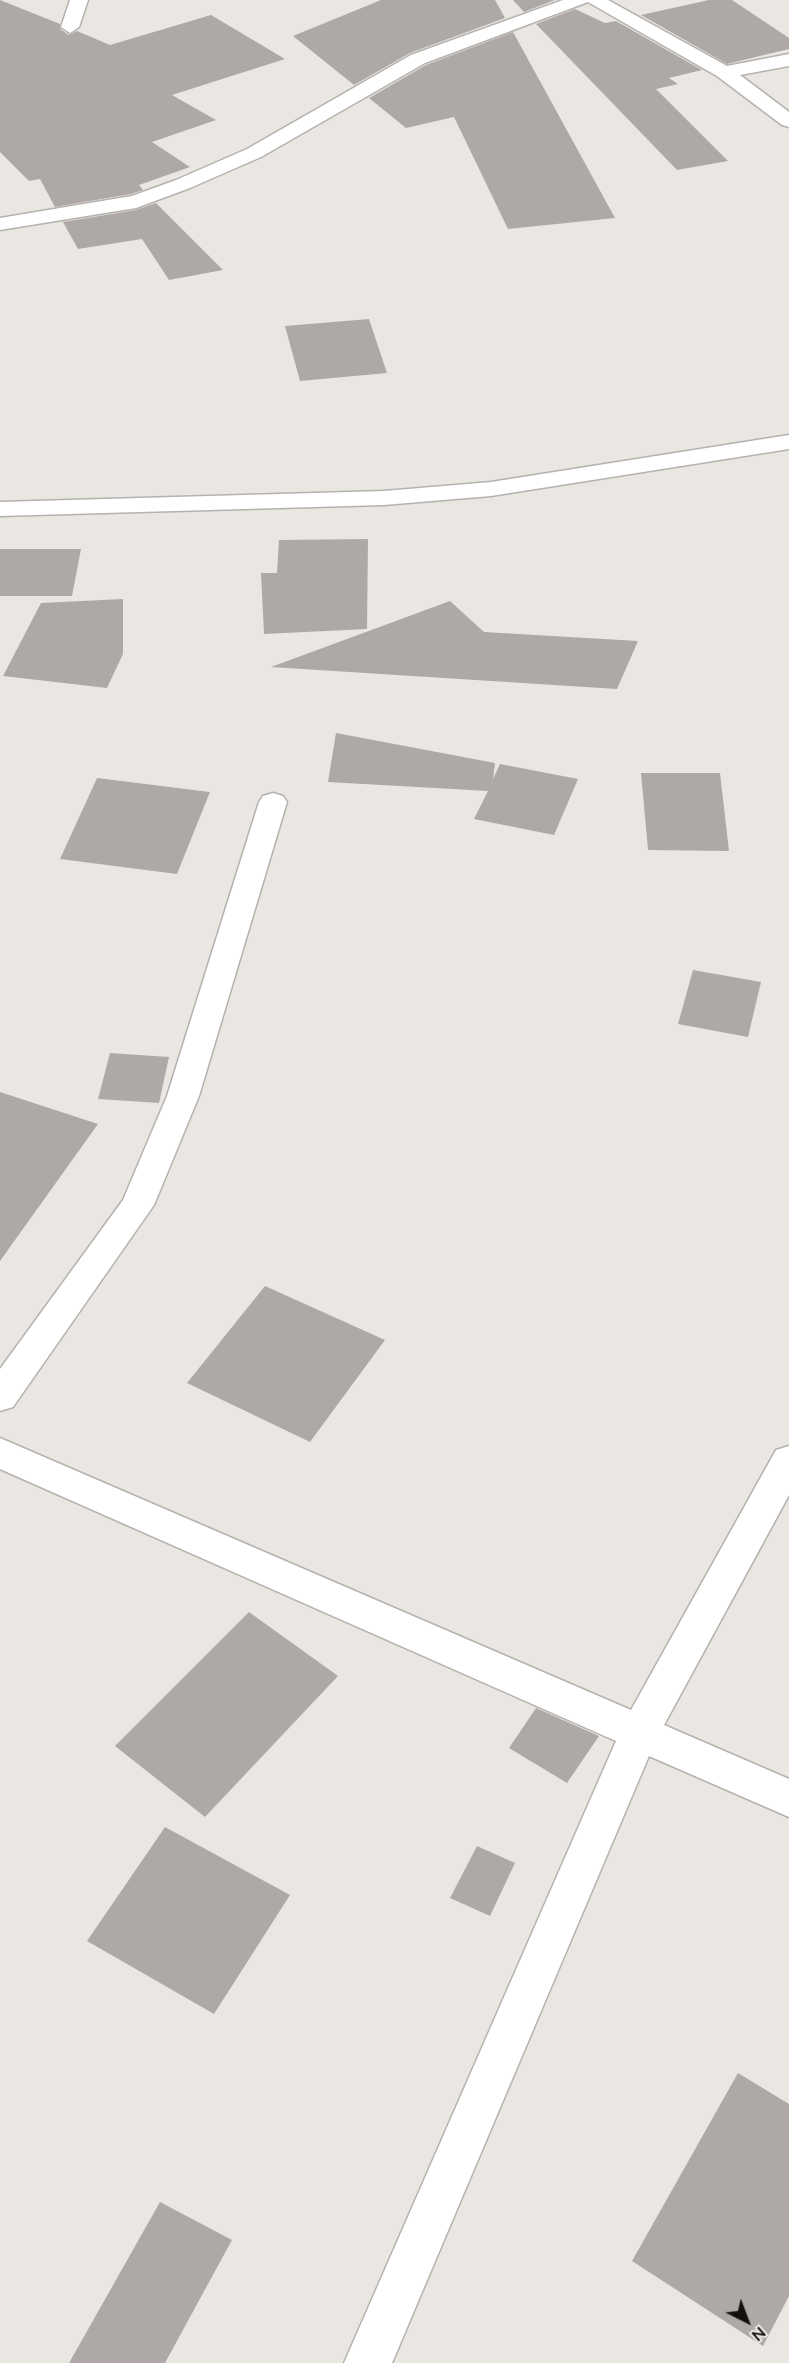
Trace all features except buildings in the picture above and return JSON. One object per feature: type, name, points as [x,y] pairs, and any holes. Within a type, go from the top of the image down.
[{"type":"street","points":[[70,27],[79,0]]},
{"type":"street","points":[[0,224],[136,202],[183,184],[254,153],[418,59],[580,0]]},
{"type":"street","points":[[595,0],[724,72],[789,121]]},
{"type":"street","points":[[724,72],[789,60]]},
{"type":"street","points":[[0,509],[384,498],[490,489],[789,442]]},
{"type":"street","points":[[0,1397],[137,1205],[183,1096],[273,802]]},
{"type":"street","points":[[0,1453],[789,1798]]},
{"type":"street","points":[[368,2363],[640,1731],[789,1461]]}]
